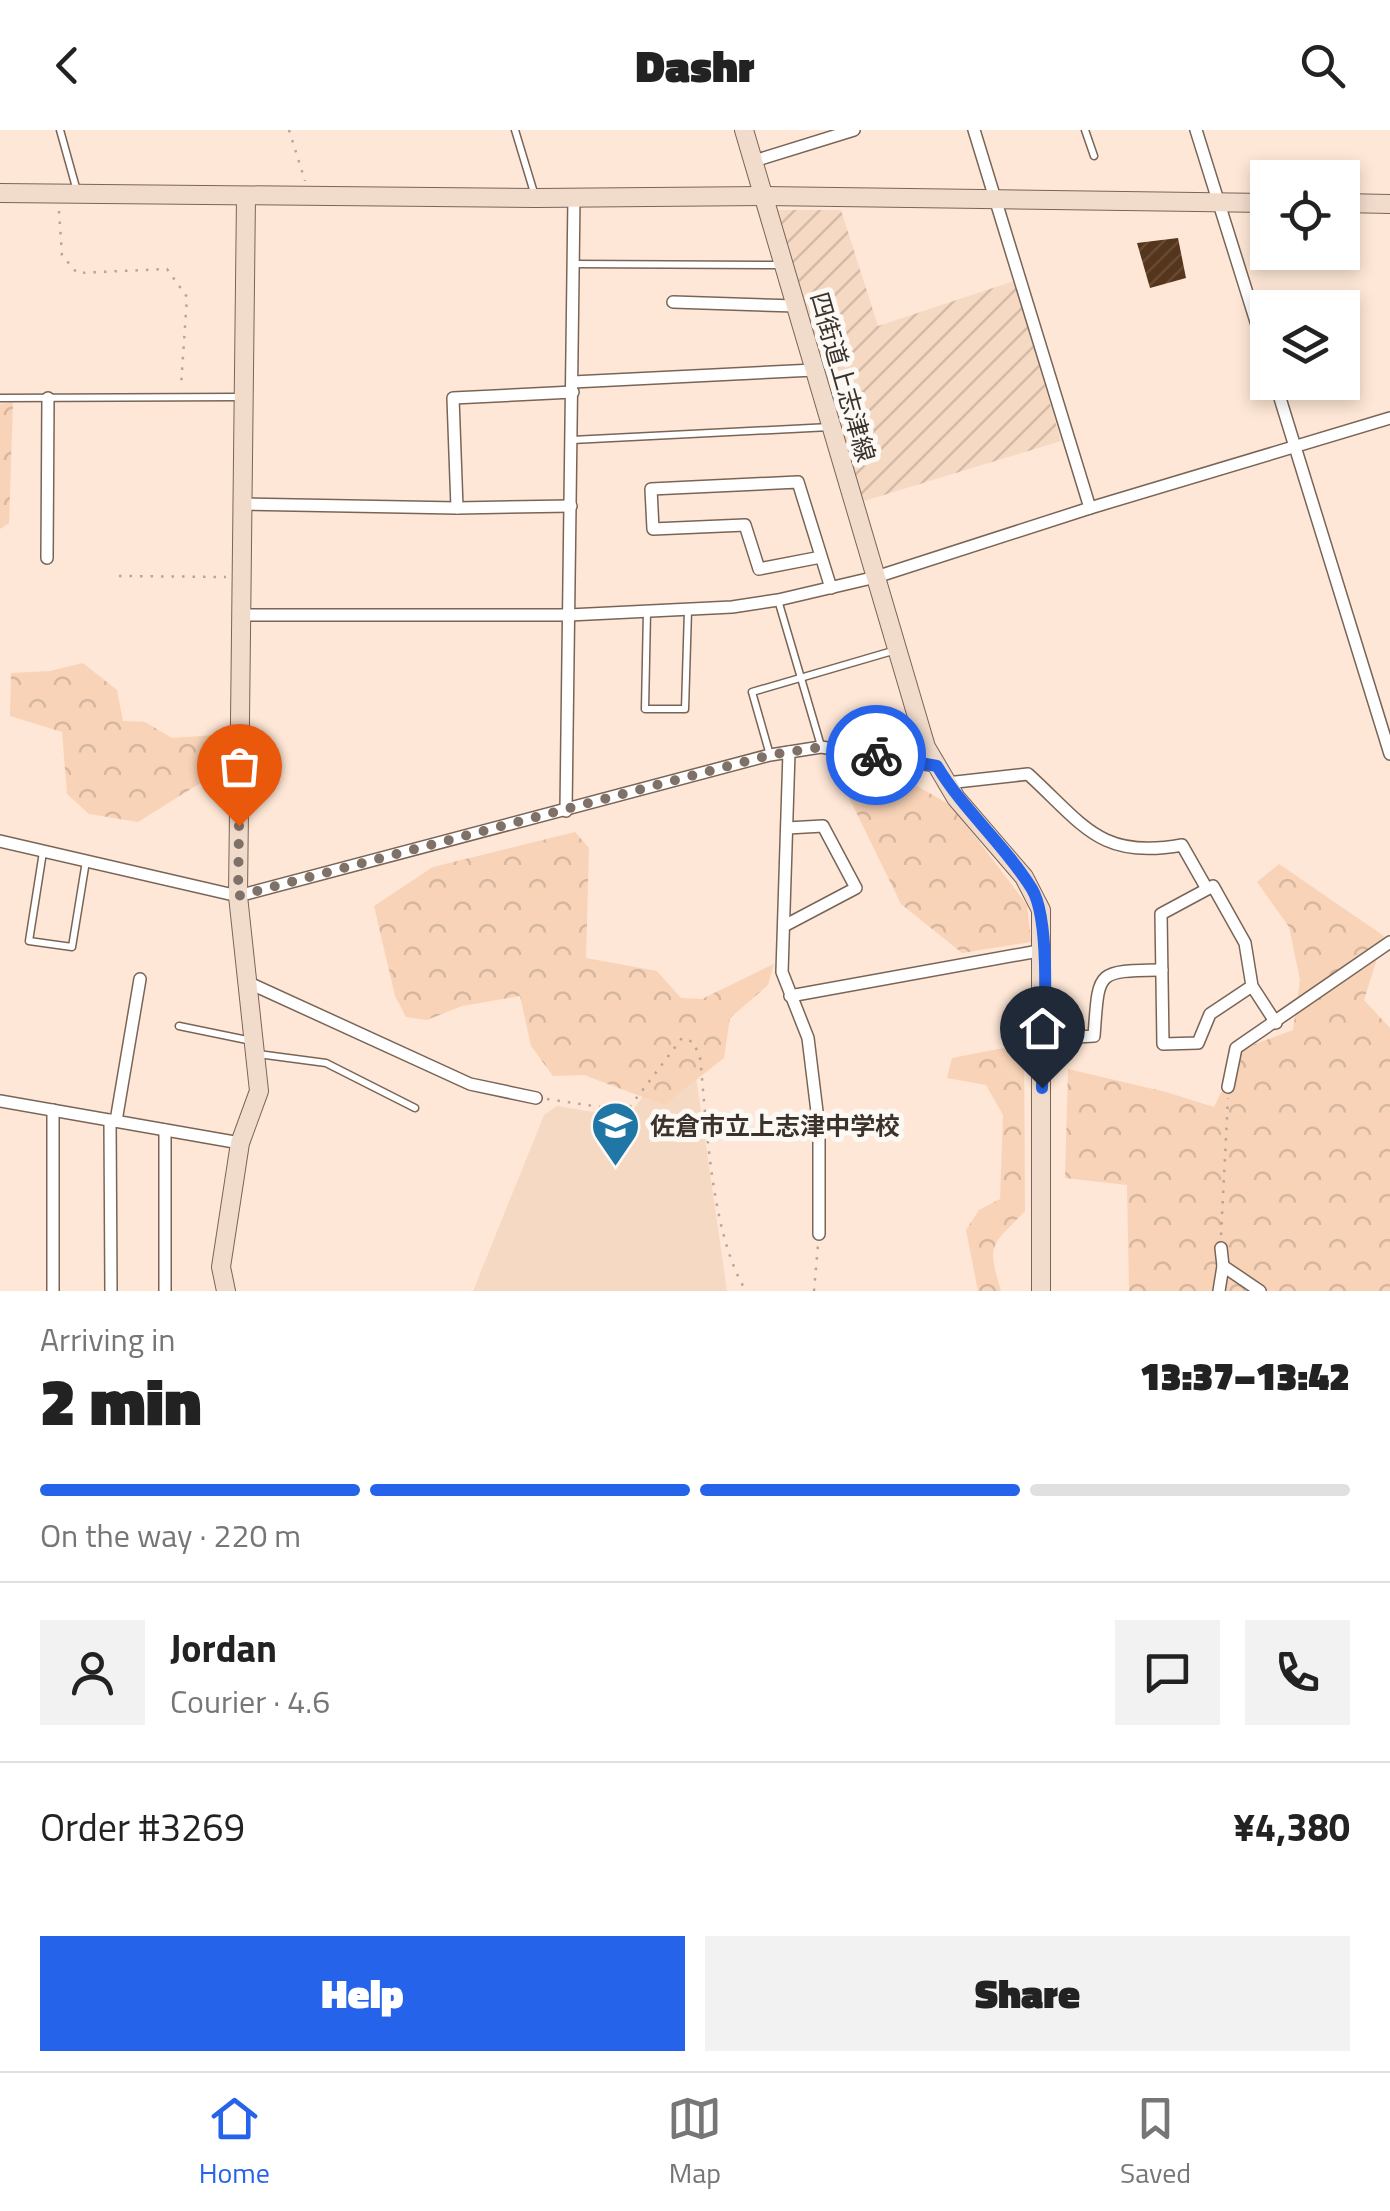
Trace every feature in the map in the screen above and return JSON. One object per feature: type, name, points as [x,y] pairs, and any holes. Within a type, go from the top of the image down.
[{"type":"main road","name":"四街道上志津線","points":[[744,130],[926,746],[947,783],[1033,891],[1042,910],[1042,1291]]},
{"type":"main road","points":[[0,192],[1250,202]]},
{"type":"main road","points":[[226,1291],[221,1266],[240,1143],[259,1091],[238,896],[246,196]]},
{"type":"main road","points":[[1360,203],[1390,204]]},
{"type":"street","points":[[754,161],[854,130]]},
{"type":"street","points":[[974,130],[1090,508]]},
{"type":"street","points":[[1196,130],[1250,302]]},
{"type":"street","points":[[566,811],[574,198]]},
{"type":"street","points":[[674,302],[796,306]]},
{"type":"street","points":[[457,508],[453,398],[814,370]]},
{"type":"street","points":[[47,558],[48,398]]},
{"type":"street","points":[[1280,400],[1390,754]]},
{"type":"street","points":[[242,616],[569,615],[778,600],[876,577],[1390,418]]},
{"type":"street","points":[[821,556],[759,568],[745,525],[652,529],[651,489],[798,482],[831,588]]},
{"type":"street","points":[[242,504],[570,506]]},
{"type":"street","points":[[0,841],[238,896],[770,755],[822,747],[937,766]]},
{"type":"street","points":[[789,752],[782,972],[808,1038],[819,1128],[819,1234]]},
{"type":"street","points":[[947,783],[1028,774],[1090,831],[1116,847],[1148,851],[1182,845],[1207,889]]},
{"type":"street","points":[[784,926],[856,888],[823,826],[787,828]]},
{"type":"street","points":[[1252,986],[1210,1014],[1198,1042],[1164,1044],[1162,914],[1213,886],[1245,943],[1252,986],[1276,1023]]},
{"type":"street","points":[[1228,1087],[1236,1048],[1390,942]]},
{"type":"street","points":[[790,996],[1044,950]]},
{"type":"street","points":[[1043,1038],[1094,1036],[1098,985],[1107,976],[1120,971],[1162,970]]},
{"type":"street","points":[[110,1291],[113,1121],[140,979]]},
{"type":"street","points":[[247,982],[470,1084],[536,1098]]},
{"type":"street","points":[[0,1101],[240,1143]]},
{"type":"street","points":[[53,1110],[53,1291]]},
{"type":"street","points":[[165,1130],[165,1291]]},
{"type":"street","points":[[1219,1291],[1221,1248]]},
{"type":"street","points":[[1223,1266],[1260,1291]]},
{"type":"lane","points":[[60,130],[78,194]]},
{"type":"lane","points":[[516,130],[536,198]]},
{"type":"lane","points":[[1085,130],[1094,156]]},
{"type":"lane","points":[[574,264],[784,265]]},
{"type":"lane","points":[[0,398],[242,397]]},
{"type":"lane","points":[[572,440],[831,427]]},
{"type":"lane","points":[[778,600],[822,747]]},
{"type":"lane","points":[[647,611],[645,709],[686,708],[688,609]]},
{"type":"lane","points":[[770,755],[752,692],[897,650]]},
{"type":"lane","points":[[44,851],[29,941],[72,947],[86,861]]},
{"type":"lane","points":[[179,1026],[254,1048],[326,1063],[416,1108]]},
{"type":"path","points":[[289,130],[310,196]]},
{"type":"path","points":[[58,194],[62,255],[77,274],[167,269],[187,297],[180,397]]},
{"type":"path","points":[[119,576],[242,578]]},
{"type":"path","points":[[536,1098],[629,1108],[682,1038],[692,1042],[700,1058],[723,1239],[732,1268],[746,1291]]},
{"type":"path","points":[[1221,1248],[1228,1087]]},
{"type":"path","points":[[814,1291],[819,1234]]},
{"type":"shaded area","points":[[776,210],[841,210],[878,326],[1014,281],[1061,441],[861,502]]},
{"type":"shaded area","name":"佐倉市立上志津中学校","points":[[674,1054],[694,1063],[727,1291],[473,1291],[544,1115],[557,1106],[624,1117]]},
{"type":"green space","points":[[13,402],[9,523],[0,529],[0,404]]},
{"type":"green space","points":[[83,663],[117,690],[123,721],[145,722],[172,738],[229,734],[231,769],[202,782],[138,822],[89,814],[67,794],[62,732],[10,716],[11,673],[50,671]]},
{"type":"green space","points":[[834,767],[903,778],[952,806],[1027,905],[1031,942],[962,953],[901,904]]},
{"type":"green space","points":[[575,832],[589,848],[586,958],[657,971],[681,998],[702,999],[774,964],[768,985],[730,1018],[724,1058],[664,1105],[584,1075],[553,1076],[531,1046],[520,996],[462,1006],[427,1020],[406,1017],[395,996],[374,906],[433,867]]},
{"type":"green space","points":[[1279,864],[1384,936],[1364,1000],[1390,1028],[1390,1291],[1129,1291],[1127,1185],[1065,1178],[1068,1069],[1214,1107],[1242,1049],[1293,1030],[1300,980],[1289,927],[1257,882]]},
{"type":"green space","points":[[1024,1044],[1025,1211],[995,1246],[994,1263],[1001,1291],[978,1291],[966,1230],[979,1210],[1000,1199],[1003,1115],[986,1085],[947,1078],[952,1058]]},
{"type":"building","points":[[1178,238],[1186,278],[1150,288],[1137,243]]},
{"type":"way so far","points":[[239,826],[238,896],[770,755],[822,747],[876,755]]},
{"type":"place","name":"佐倉市立上志津中学校","points":[[615,1168]]},
{"type":"route","points":[[876,755],[937,766],[956,798],[1033,891],[1042,910],[1044,936],[1042,1088]]}]
